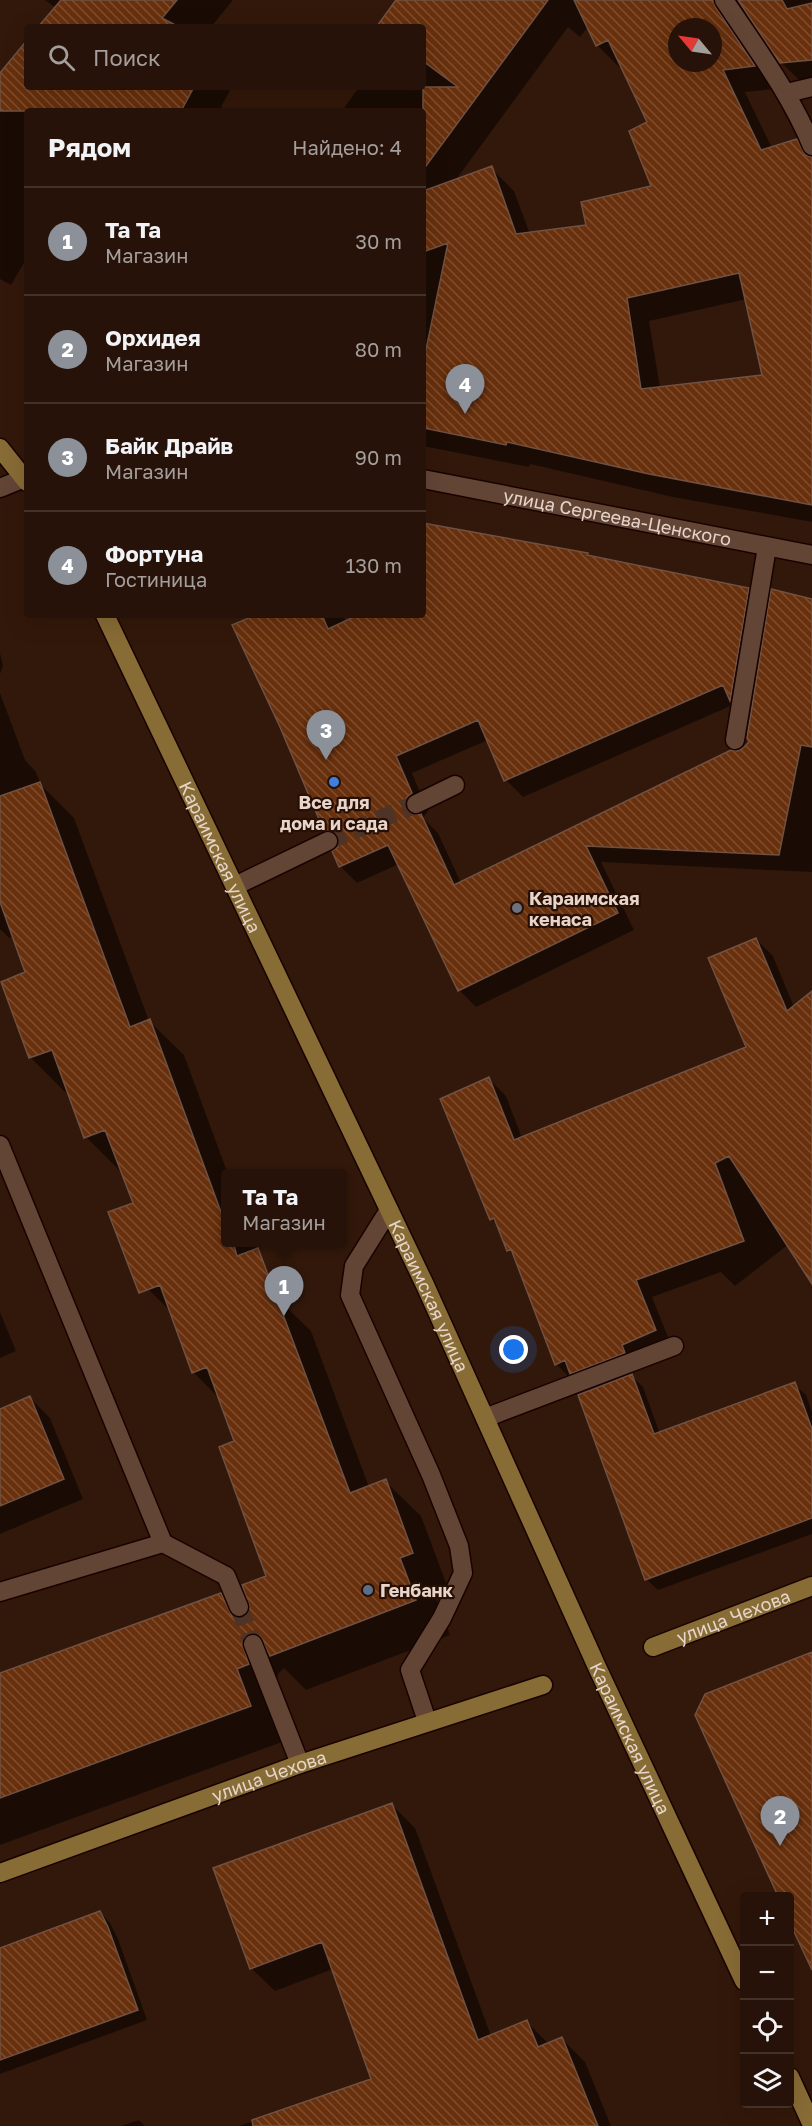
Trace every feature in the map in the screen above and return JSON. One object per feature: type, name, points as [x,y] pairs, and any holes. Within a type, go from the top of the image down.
[{"type":"main road","points":[[0,448],[24,477]]},
{"type":"main road","name":"Караимская улица","points":[[106,618],[389,1210],[597,1667],[740,1972]]},
{"type":"main road","name":"улица Чехова","points":[[653,1647],[812,1586]]},
{"type":"main road","name":"улица Чехова","points":[[0,1873],[300,1764],[543,1685]]},
{"type":"main road","points":[[794,2087],[812,2125]]},
{"type":"street","points":[[724,0],[787,93],[812,146]]},
{"type":"street","points":[[787,93],[812,87]]},
{"type":"street","points":[[0,488],[24,480]]},
{"type":"street","name":"улица Сергеева-Ценского","points":[[426,480],[812,555]]},
{"type":"street","points":[[735,740],[767,547]]},
{"type":"street","points":[[416,804],[455,785]]},
{"type":"street","points":[[235,886],[328,841]]},
{"type":"street","points":[[0,1145],[163,1543],[226,1576],[238,1607]]},
{"type":"street","points":[[389,1210],[354,1266],[350,1295],[431,1475],[459,1546],[463,1573],[442,1618],[410,1670],[427,1721]]},
{"type":"street","points":[[485,1418],[674,1346]]},
{"type":"street","points":[[0,1592],[163,1543]]},
{"type":"street","points":[[253,1644],[300,1764]]},
{"type":"building","points":[[61,0],[177,0],[162,18],[173,24],[41,24]]},
{"type":"building","points":[[396,0],[548,0],[426,166],[426,108],[423,108],[423,90],[426,90],[426,87],[458,87],[426,63],[426,24],[378,24]]},
{"type":"building","points":[[574,0],[713,0],[755,66],[723,70],[761,150],[797,139],[805,155],[812,157],[812,505],[649,474],[507,442],[506,445],[426,429],[426,349],[448,243],[426,251],[426,190],[492,166],[516,234],[586,225],[581,202],[651,186],[629,131],[647,122],[608,40],[596,46]],"holes":[[[739,273],[762,375],[641,389],[627,298]]]},
{"type":"building","points":[[738,0],[782,0],[787,9],[812,3],[812,60],[780,63]]},
{"type":"building","points":[[24,44],[24,90],[192,90],[183,108],[24,108],[24,111],[0,111],[0,73]]},
{"type":"building","points":[[426,524],[588,553],[587,555],[749,588],[730,701],[723,685],[504,781],[478,720],[396,756],[412,793],[406,798],[406,808],[410,814],[421,814],[454,885],[731,750],[738,751],[743,748],[749,742],[747,738],[771,589],[812,599],[812,747],[801,745],[779,855],[586,846],[618,913],[458,991],[388,845],[339,867],[332,851],[338,847],[338,837],[334,831],[324,831],[280,727],[232,625],[249,618],[323,618],[328,629],[352,618],[426,618]]},
{"type":"building","points":[[40,782],[130,1027],[150,1019],[221,1212],[221,1247],[234,1247],[237,1256],[258,1248],[350,1493],[386,1479],[413,1553],[400,1558],[416,1600],[270,1656],[260,1636],[255,1633],[248,1634],[242,1643],[249,1664],[237,1669],[251,1706],[0,1798],[0,1673],[221,1593],[232,1616],[243,1618],[248,1614],[250,1608],[242,1585],[266,1576],[219,1447],[234,1441],[207,1367],[192,1373],[160,1285],[139,1293],[108,1212],[133,1203],[105,1130],[84,1138],[52,1050],[29,1058],[1,982],[25,972],[0,902],[0,796]]},
{"type":"building","points":[[756,938],[787,1011],[812,991],[812,1284],[729,1156],[715,1163],[744,1241],[636,1280],[656,1330],[622,1345],[625,1353],[570,1374],[565,1360],[555,1365],[511,1249],[507,1251],[494,1218],[490,1220],[440,1099],[489,1077],[514,1140],[746,1047],[708,958]]},
{"type":"building","points":[[632,1374],[654,1434],[795,1382],[812,1429],[812,1518],[645,1580],[578,1395]]},
{"type":"building","points":[[30,1396],[64,1479],[0,1506],[0,1409]]},
{"type":"building","points":[[812,1652],[812,1970],[794,1932],[794,1892],[776,1892],[695,1715],[705,1694]]},
{"type":"building","points":[[392,1803],[478,2040],[527,2020],[538,2047],[562,2037],[598,2126],[253,2126],[252,2120],[371,2079],[322,1942],[250,1969],[213,1868]]},
{"type":"building","points":[[100,1911],[138,2010],[0,2060],[0,1948]]},
{"type":"tunnel","points":[[328,841],[416,804]]},
{"type":"tunnel","points":[[239,1607],[253,1644]]},
{"type":"place","name":"Фортуна","points":[[465,414]]},
{"type":"place","name":"Байк Драйв","points":[[326,760]]},
{"type":"place","name":"Все для дома и сада","points":[[334,782]]},
{"type":"place","name":"Караимская кенаса","points":[[517,908]]},
{"type":"place","name":"Та Та","points":[[284,1316]]},
{"type":"place","name":"Генбанк","points":[[368,1590]]},
{"type":"place","name":"Орхидея","points":[[780,1846]]}]
